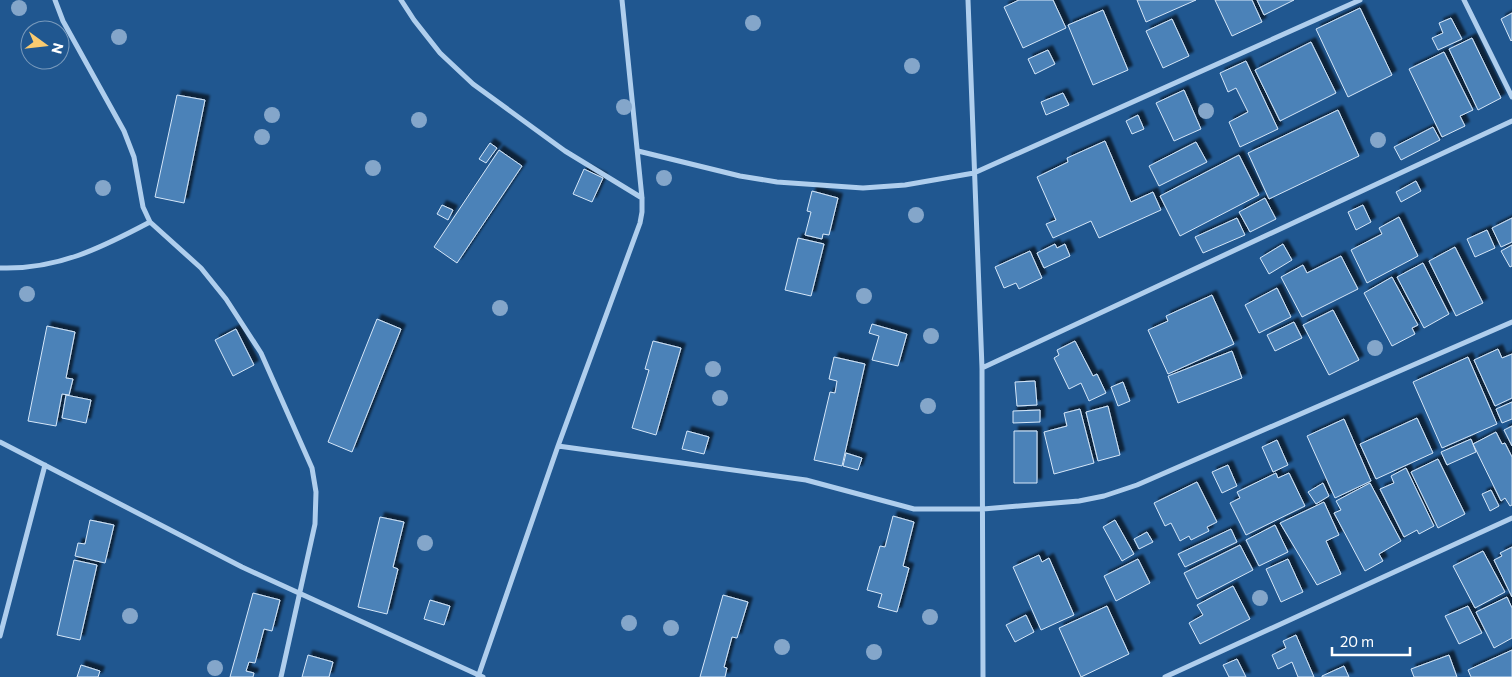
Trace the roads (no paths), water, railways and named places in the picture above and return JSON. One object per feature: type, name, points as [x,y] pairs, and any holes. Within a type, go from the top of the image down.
[{"type":"street","points":[[55,0],[64,21],[124,131],[134,157],[143,207],[150,222],[201,268],[226,298],[260,353],[312,468],[316,492],[315,524],[281,677]]},
{"type":"street","points":[[401,0],[414,20],[440,52],[472,84],[565,151],[642,198]]},
{"type":"street","points":[[0,442],[242,567],[479,677],[558,446],[640,223],[642,198],[622,0]]},
{"type":"street","points":[[968,0],[982,368],[983,677]]},
{"type":"street","points":[[638,151],[740,176],[777,182],[863,188],[906,185],[974,173],[1360,0]]},
{"type":"street","points":[[1464,0],[1512,97]]},
{"type":"street","points":[[982,368],[1512,121]]},
{"type":"street","points":[[0,268],[15,269],[69,260],[106,246],[150,222]]},
{"type":"street","points":[[558,446],[806,480],[914,509],[983,509],[1080,501],[1104,496],[1137,485],[1512,322]]},
{"type":"street","points":[[0,636],[45,465]]},
{"type":"street","points":[[1165,677],[1512,518]]}]
